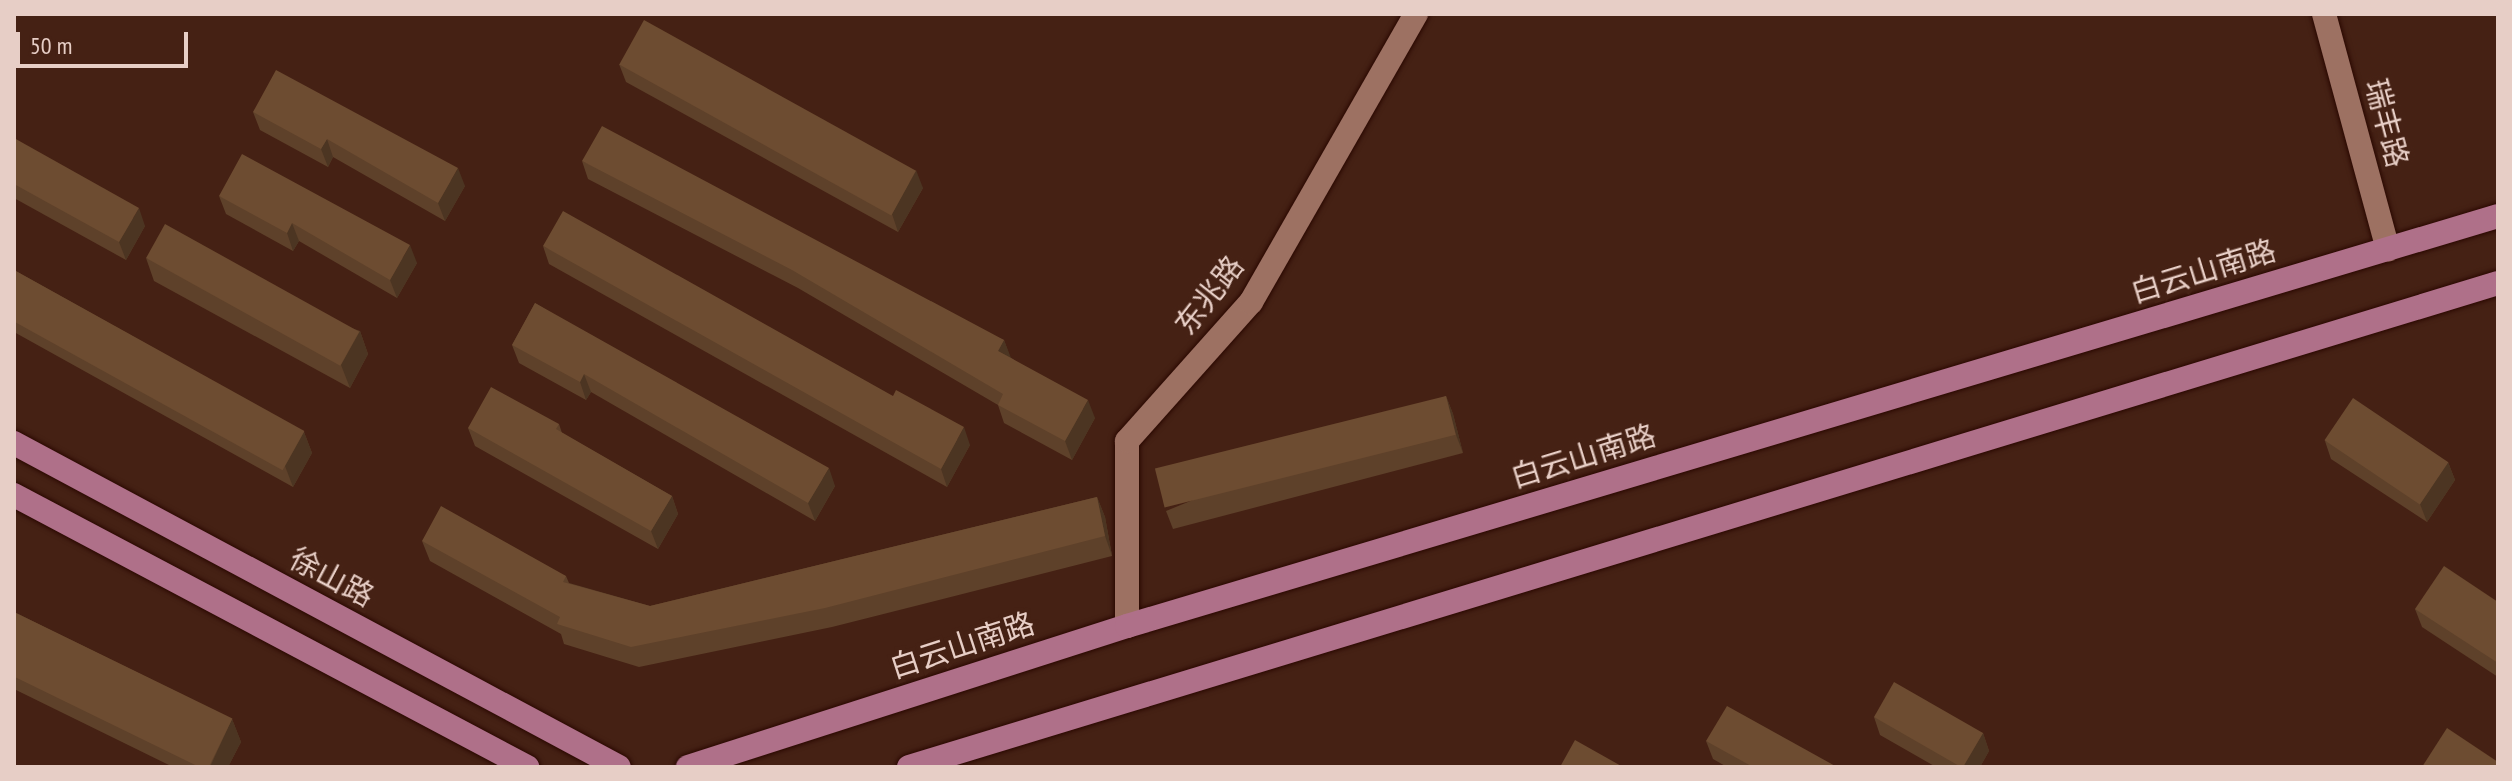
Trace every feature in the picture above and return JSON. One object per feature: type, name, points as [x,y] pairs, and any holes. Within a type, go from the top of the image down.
[{"type":"main road","name":"白云山南路","points":[[688,767],[1127,626],[2498,216]]},
{"type":"main road","points":[[909,767],[1883,465],[2498,283]]},
{"type":"main road","name":"徐山路","points":[[14,443],[619,767]]},
{"type":"main road","points":[[14,495],[527,767]]},
{"type":"street","name":"东兆路","points":[[1127,626],[1127,441],[1251,302],[1416,14]]},
{"type":"street","name":"瑞丰路","points":[[2324,14],[2388,249]]},
{"type":"building","points":[[644,20],[916,171],[891,215],[619,65]]},
{"type":"building","points":[[276,70],[458,168],[438,203],[327,139],[321,149],[253,112]]},
{"type":"building","points":[[602,126],[1004,340],[998,351],[1088,400],[1065,441],[998,405],[1003,394],[792,270],[582,161]]},
{"type":"building","points":[[14,138],[139,208],[119,242],[14,184]]},
{"type":"building","points":[[242,154],[410,245],[390,280],[292,223],[287,233],[219,196]]},
{"type":"building","points":[[563,211],[893,396],[896,390],[964,427],[941,469],[543,246]]},
{"type":"building","points":[[165,224],[359,332],[340,366],[146,258]]},
{"type":"building","points":[[14,270],[304,431],[283,470],[14,321]]},
{"type":"building","points":[[535,303],[829,468],[808,503],[584,374],[580,382],[512,345]]},
{"type":"building","points":[[491,387],[559,424],[556,429],[672,496],[651,531],[468,428]]},
{"type":"building","points":[[1446,396],[1456,435],[1165,507],[1155,469]]},
{"type":"building","points":[[2353,398],[2448,462],[2420,505],[2324,440]]},
{"type":"building","points":[[1097,497],[1105,536],[825,608],[631,647],[557,624],[560,617],[422,541],[441,506],[566,576],[563,582],[650,606]]},
{"type":"building","points":[[2444,566],[2498,602],[2498,663],[2415,609]]},
{"type":"building","points":[[14,612],[232,719],[209,767],[199,767],[14,677]]},
{"type":"building","points":[[1894,682],[1983,733],[1963,767],[1874,717]]},
{"type":"building","points":[[1727,706],[1837,767],[1753,767],[1706,741]]},
{"type":"building","points":[[2447,728],[2498,762],[2498,767],[2422,767]]},
{"type":"building","points":[[1575,740],[1623,767],[1560,767]]}]
